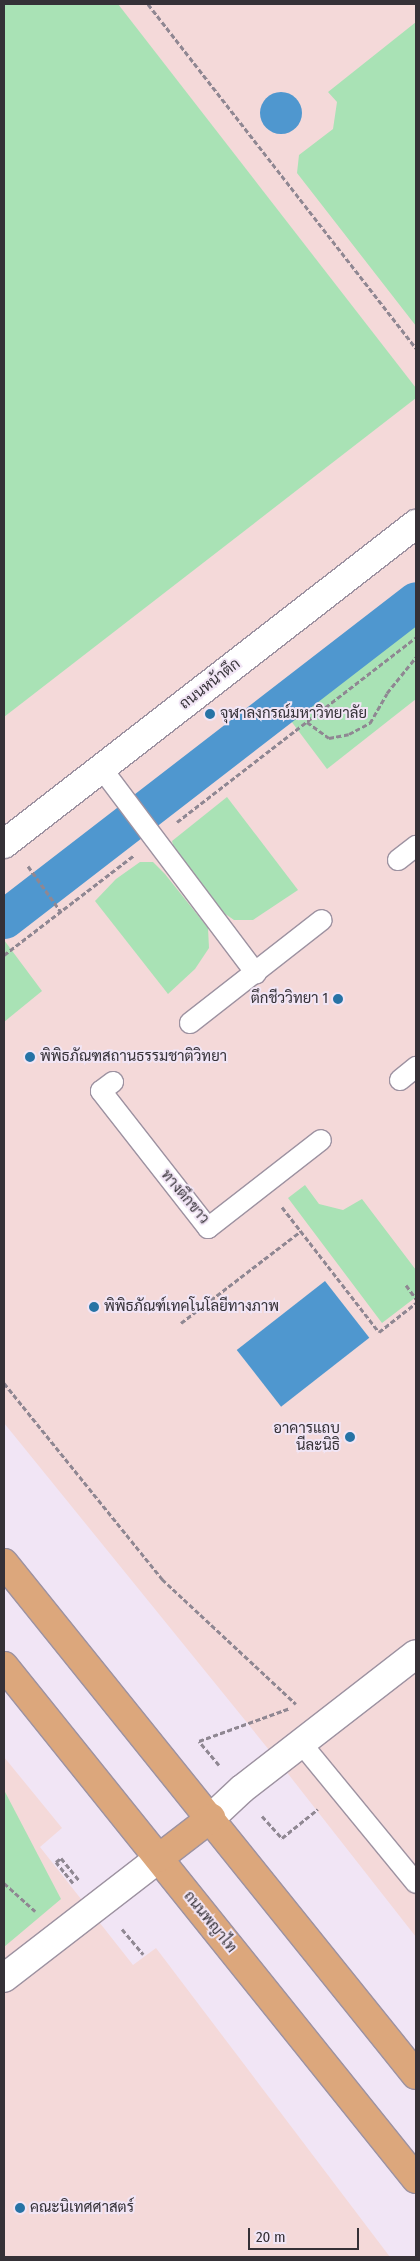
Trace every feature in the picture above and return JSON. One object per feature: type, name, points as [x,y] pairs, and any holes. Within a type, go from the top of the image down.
[{"type":"main road","points":[[4,1562],[416,2075]]},
{"type":"main road","name":"ถนนพญาไท","points":[[4,1666],[416,2179]]},
{"type":"main road","points":[[159,1858],[211,1818]]},
{"type":"street","name":"ถนนหน้าตึก","points":[[4,844],[416,524]]},
{"type":"street","points":[[211,1818],[278,1761],[416,1654]]},
{"type":"street","points":[[4,1978],[159,1858]]},
{"type":"lane","points":[[102,769],[256,973]]},
{"type":"lane","points":[[398,860],[416,848]]},
{"type":"lane","points":[[190,1023],[322,920]]},
{"type":"lane","points":[[400,1080],[416,1067]]},
{"type":"lane","name":"ทางตึกขาว","points":[[113,1082],[101,1091],[208,1228],[321,1140]]},
{"type":"lane","points":[[301,1743],[416,1883]]},
{"type":"path","points":[[148,4],[416,348]]},
{"type":"path","points":[[4,955],[61,912],[152,835],[307,722],[416,637]]},
{"type":"path","points":[[307,722],[329,738],[349,734],[370,723],[387,693],[416,657]]},
{"type":"path","points":[[35,875],[61,912]]},
{"type":"path","points":[[265,1185],[379,1332],[416,1301],[406,1285]]},
{"type":"path","points":[[181,1323],[301,1231]]},
{"type":"path","points":[[4,1383],[162,1579],[297,1705],[198,1741],[221,1768]]},
{"type":"path","points":[[258,1812],[282,1838]]},
{"type":"path","points":[[61,1858],[82,1883]]},
{"type":"path","points":[[4,1884],[60,1936]]},
{"type":"path","points":[[119,1926],[143,1954]]},
{"type":"shaded area","name":"จุฬาลงกรณ์มหาวิทยาลัย","points":[[4,4],[416,4],[416,1937],[278,1761],[4,1423]]},
{"type":"shaded area","points":[[4,1757],[62,1828],[40,1847],[133,1965],[156,1948],[390,2257],[4,2257]]},
{"type":"green space","points":[[4,4],[118,4],[416,388],[416,398],[4,717]]},
{"type":"green space","points":[[416,22],[416,326],[297,173],[299,155],[333,129],[337,102],[328,92]]},
{"type":"green space","points":[[416,613],[416,699],[327,769],[285,713]]},
{"type":"green space","points":[[227,797],[298,890],[253,920],[234,920],[221,911],[175,852],[172,841]]},
{"type":"green space","points":[[140,862],[153,862],[165,874],[208,928],[209,948],[195,969],[168,994],[95,901],[116,879]]},
{"type":"green space","points":[[4,940],[42,991],[4,1022]]},
{"type":"green space","points":[[305,1185],[319,1204],[343,1210],[362,1199],[416,1270],[416,1297],[382,1323],[288,1198]]},
{"type":"green space","points":[[4,1790],[61,1899],[4,1947]]},
{"type":"water","points":[[277,92],[285,92],[296,98],[302,113],[296,128],[285,134],[277,134],[266,128],[260,117],[260,109],[266,98]]},
{"type":"water","points":[[325,1281],[369,1338],[281,1407],[237,1350]]},
{"type":"waterway","points":[[4,919],[416,601]]},
{"type":"place","name":"จุฬาลงกรณ์มหาวิทยาลัย","points":[[210,714]]},
{"type":"place","name":"ตึกชีววิทยา 1","points":[[338,999]]},
{"type":"place","name":"พิพิธภัณฑสถานธรรมชาติวิทยา","points":[[30,1057]]},
{"type":"place","name":"พิพิธภัณฑ์เทคโนโลยีทางภาพ","points":[[94,1307]]},
{"type":"place","name":"อาคารแถบ นีละนิธิ","points":[[350,1437]]},
{"type":"place","name":"คณะนิเทศศาสตร์","points":[[20,2208]]}]
